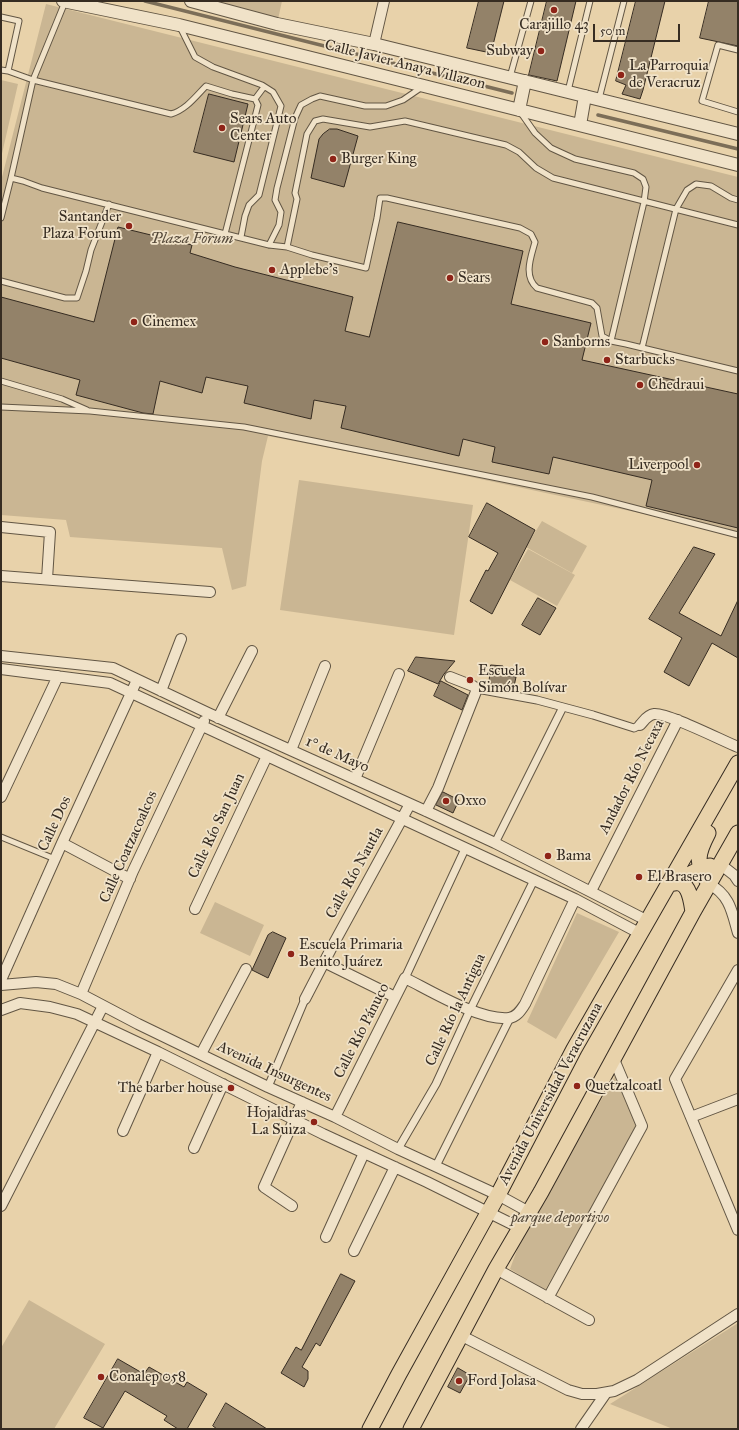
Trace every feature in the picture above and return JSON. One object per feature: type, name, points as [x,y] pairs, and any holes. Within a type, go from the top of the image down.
[{"type":"main road","name":"Avenida Universidad Veracruzana","points":[[370,1429],[498,1195],[574,1049],[648,921],[672,883],[738,762]]},
{"type":"main road","points":[[709,884],[700,869],[700,853],[703,843],[738,780]]},
{"type":"main road","points":[[411,1429],[496,1269],[738,833]]},
{"type":"main road","points":[[672,883],[700,869],[720,864]]},
{"type":"main road","points":[[672,883],[685,886],[688,890],[691,896],[693,912]]},
{"type":"street","name":"Calle Javier Anaya Villazon","points":[[64,1],[179,26],[738,165]]},
{"type":"street","name":"Calle Javier Anaya Villazon","points":[[191,1],[277,24],[374,44],[738,134]]},
{"type":"street","points":[[374,44],[384,1]]},
{"type":"street","points":[[519,110],[525,81]]},
{"type":"street","points":[[580,125],[585,96]]},
{"type":"street","points":[[1,527],[50,532],[47,579]]},
{"type":"street","points":[[1,576],[210,592]]},
{"type":"street","points":[[161,691],[181,639]]},
{"type":"street","points":[[218,718],[252,651]]},
{"type":"street","name":"1° de Mayo","points":[[1,656],[114,668],[218,718],[496,843],[648,921]]},
{"type":"street","points":[[291,750],[325,666]]},
{"type":"street","name":"1° de Mayo","points":[[1,669],[110,683],[575,899],[641,934]]},
{"type":"street","points":[[354,779],[400,674]]},
{"type":"street","points":[[1,797],[58,676]]},
{"type":"street","points":[[450,677],[488,692],[563,706],[634,728],[640,725],[648,715],[657,714],[678,720],[738,747]]},
{"type":"street","name":"Calle Dos","points":[[1,980],[62,843],[138,680]]},
{"type":"street","points":[[426,811],[438,788],[475,687]]},
{"type":"street","points":[[496,843],[563,706]]},
{"type":"street","name":"Calle Coatzacoalcos","points":[[81,994],[130,879],[208,713]]},
{"type":"street","name":"Andador Río Necaxa","points":[[591,891],[678,720]]},
{"type":"street","name":"Calle Río San Juan","points":[[194,909],[267,756]]},
{"type":"street","name":"Calle Río Nautla","points":[[268,1087],[305,999],[410,804]]},
{"type":"street","points":[[62,843],[130,879]]},
{"type":"street","name":"Calle Río Pánuco","points":[[335,1117],[394,997],[405,978],[465,848]]},
{"type":"street","points":[[720,864],[734,875],[738,881]]},
{"type":"street","name":"Calle Río la Antigua","points":[[398,1149],[436,1084],[470,1010],[534,880]]},
{"type":"street","points":[[709,884],[723,893],[730,905],[738,933]]},
{"type":"street","points":[[436,1166],[510,1018],[518,1013],[524,1004],[575,899]]},
{"type":"street","points":[[324,962],[394,997]]},
{"type":"street","points":[[201,1054],[246,969]]},
{"type":"street","points":[[738,970],[675,1079],[738,1230]]},
{"type":"street","points":[[405,978],[470,1010],[482,1014],[510,1018]]},
{"type":"street","name":"Avenida Insurgentes","points":[[1,985],[36,982],[56,984],[81,994],[268,1087],[335,1117],[398,1149],[498,1195],[529,1212]]},
{"type":"street","points":[[1,1010],[20,1003],[50,1007],[77,1014],[520,1228]]},
{"type":"street","points":[[1,1206],[103,1006]]},
{"type":"street","points":[[123,1131],[158,1052]]},
{"type":"street","points":[[548,1298],[642,1126],[613,1058]]},
{"type":"street","points":[[194,1148],[223,1084]]},
{"type":"street","points":[[691,1116],[738,1099]]},
{"type":"street","points":[[292,1206],[264,1187],[302,1102]]},
{"type":"street","points":[[326,1237],[364,1153]]},
{"type":"street","points":[[354,1251],[395,1167]]},
{"type":"street","points":[[496,1269],[589,1320]]},
{"type":"street","points":[[460,1336],[568,1390],[582,1394],[606,1393],[614,1391],[637,1380],[738,1314]]},
{"type":"street","points":[[581,1429],[606,1393]]},
{"type":"lane","points":[[1,218],[33,80],[64,1]]},
{"type":"lane","points":[[510,78],[531,1]]},
{"type":"lane","points":[[568,92],[590,1]]},
{"type":"lane","points":[[599,100],[624,1]]},
{"type":"lane","points":[[1,17],[19,21],[8,71]]},
{"type":"lane","points":[[179,26],[195,57],[213,67],[264,86],[273,92],[281,106],[259,195],[249,205],[240,237]]},
{"type":"lane","points":[[738,50],[718,45],[702,102],[738,112]]},
{"type":"lane","points":[[1,70],[60,87],[171,114],[186,106],[206,86],[255,99]]},
{"type":"lane","points":[[255,99],[264,86]]},
{"type":"lane","points":[[269,245],[279,225],[281,212],[275,200],[277,188],[294,118],[301,105],[320,96],[366,106],[386,106],[403,100],[424,86]]},
{"type":"lane","points":[[225,234],[258,105],[255,99]]},
{"type":"lane","points":[[519,110],[534,133],[551,148],[575,159],[634,173],[643,179],[646,187],[644,202],[611,340]]},
{"type":"lane","points":[[287,247],[297,199],[295,193],[307,134],[315,121],[323,119],[370,126],[405,121],[506,145],[519,152],[536,168],[553,178],[738,225]]},
{"type":"lane","points":[[11,178],[42,188],[269,245],[287,247],[366,268],[380,198],[387,198],[520,228],[530,234],[535,242],[529,265],[530,280],[533,285],[537,288],[592,303],[597,308],[601,334],[611,340],[738,371]]},
{"type":"lane","points":[[642,348],[676,209],[687,190],[696,184],[711,186],[731,198],[738,200]]},
{"type":"lane","points":[[1,281],[65,298],[77,298],[91,250],[109,204]]},
{"type":"lane","points":[[1,381],[62,398],[90,411]]},
{"type":"lane","points":[[1,407],[90,411],[244,426],[592,497],[738,535]]},
{"type":"lane","points":[[1,837],[55,859]]},
{"type":"green space","points":[[191,1],[282,1],[277,24]]},
{"type":"green space","name":"Plaza Forum","points":[[46,4],[738,177],[738,534],[391,460],[268,436],[262,461],[246,586],[232,590],[222,548],[70,537],[66,520],[1,515],[1,181]]},
{"type":"green space","points":[[1,80],[18,84],[1,158]]},
{"type":"green space","points":[[299,480],[473,505],[454,635],[280,610]]},
{"type":"green space","points":[[542,521],[587,546],[572,573],[526,547]]},
{"type":"green space","points":[[528,549],[575,575],[557,606],[510,580]]},
{"type":"green space","points":[[215,902],[264,925],[250,956],[200,933]]},
{"type":"green space","points":[[577,913],[619,932],[556,1039],[527,1022]]},
{"type":"green space","name":"parque deportivo","points":[[615,1076],[630,1104],[639,1126],[545,1290],[510,1269],[521,1239]]},
{"type":"green space","points":[[29,1300],[105,1344],[54,1429],[1,1429],[1,1348]]},
{"type":"green space","points":[[738,1323],[738,1429],[673,1429],[610,1404]]},
{"type":"building","points":[[479,1],[504,1],[491,53],[467,48]]},
{"type":"building","points":[[547,1],[576,1],[557,81],[529,75]]},
{"type":"building","points":[[636,1],[665,1],[640,99],[622,94],[626,85],[616,81]]},
{"type":"building","points":[[709,1],[738,1],[738,46],[700,38]]},
{"type":"building","name":"Sears Auto Center","points":[[209,94],[248,104],[234,162],[194,152]]},
{"type":"building","name":"Burger King","points":[[330,129],[337,129],[358,136],[344,187],[311,178],[319,139]]},
{"type":"building","points":[[398,222],[523,251],[511,304],[591,323],[582,360],[738,394],[738,528],[646,506],[652,480],[553,457],[549,474],[492,462],[495,447],[463,439],[459,456],[341,428],[346,406],[314,400],[311,419],[244,403],[248,386],[206,377],[202,393],[160,381],[153,414],[143,413],[76,395],[80,380],[1,358],[1,297],[94,322],[118,227],[192,245],[190,253],[235,267],[353,297],[345,331],[369,337]]},
{"type":"building","points":[[487,503],[535,530],[492,614],[470,601],[486,570],[488,571],[498,553],[469,537]]},
{"type":"building","points":[[694,547],[715,554],[679,613],[721,636],[738,600],[738,658],[712,643],[689,686],[664,672],[682,638],[649,619]]},
{"type":"building","points":[[538,598],[556,608],[540,635],[522,625]]},
{"type":"building","points":[[416,657],[455,661],[438,684],[408,671]]},
{"type":"building","points":[[491,665],[503,666],[503,675],[516,677],[513,691],[489,686]]},
{"type":"building","points":[[441,681],[468,695],[462,710],[434,696]]},
{"type":"building","name":"Oxxo","points":[[443,792],[459,800],[453,813],[436,805]]},
{"type":"building","points":[[273,932],[286,938],[268,978],[252,970],[268,935]]},
{"type":"building","points":[[341,1274],[355,1281],[320,1346],[316,1343],[302,1367],[308,1371],[308,1379],[304,1387],[281,1373],[296,1347],[301,1350]]},
{"type":"building","points":[[118,1359],[144,1374],[149,1367],[184,1387],[187,1382],[207,1394],[187,1429],[178,1429],[164,1420],[167,1416],[125,1391],[103,1428],[84,1418]]},
{"type":"building","name":"Ford Jolasa","points":[[458,1368],[470,1375],[460,1393],[448,1387]]},
{"type":"building","points":[[226,1403],[267,1429],[217,1429],[213,1426]]},
{"type":"waterway","points":[[145,1],[512,93]]},
{"type":"waterway","points":[[598,115],[738,149]]},
{"type":"place","name":"Carajillo 43","points":[[554,10]]},
{"type":"place","name":"Subway","points":[[541,51]]},
{"type":"place","name":"La Parroquia de Veracruz","points":[[621,75]]},
{"type":"place","name":"Sears Auto Center","points":[[222,128]]},
{"type":"place","name":"Burger King","points":[[333,159]]},
{"type":"place","name":"Santander Plaza Forum","points":[[129,226]]},
{"type":"place","name":"Applebe's","points":[[272,270]]},
{"type":"place","name":"Sears","points":[[450,278]]},
{"type":"place","name":"Cinemex","points":[[134,322]]},
{"type":"place","name":"Sanborns","points":[[545,342]]},
{"type":"place","name":"Starbucks","points":[[607,360]]},
{"type":"place","name":"Chedraui","points":[[640,385]]},
{"type":"place","name":"Liverpool","points":[[697,465]]},
{"type":"place","name":"Escuela Simón Bolívar","points":[[470,680]]},
{"type":"place","name":"Oxxo","points":[[446,801]]},
{"type":"place","name":"Bama","points":[[548,856]]},
{"type":"place","name":"El Brasero","points":[[639,877]]},
{"type":"place","name":"Escuela Primaria Benito Juárez","points":[[291,954]]},
{"type":"place","name":"Quetzalcoatl","points":[[577,1086]]},
{"type":"place","name":"The barber house","points":[[231,1088]]},
{"type":"place","name":"Hojaldras La Suiza","points":[[314,1122]]},
{"type":"place","name":"Conalep 058","points":[[101,1377]]},
{"type":"place","name":"Ford Jolasa","points":[[459,1381]]}]
